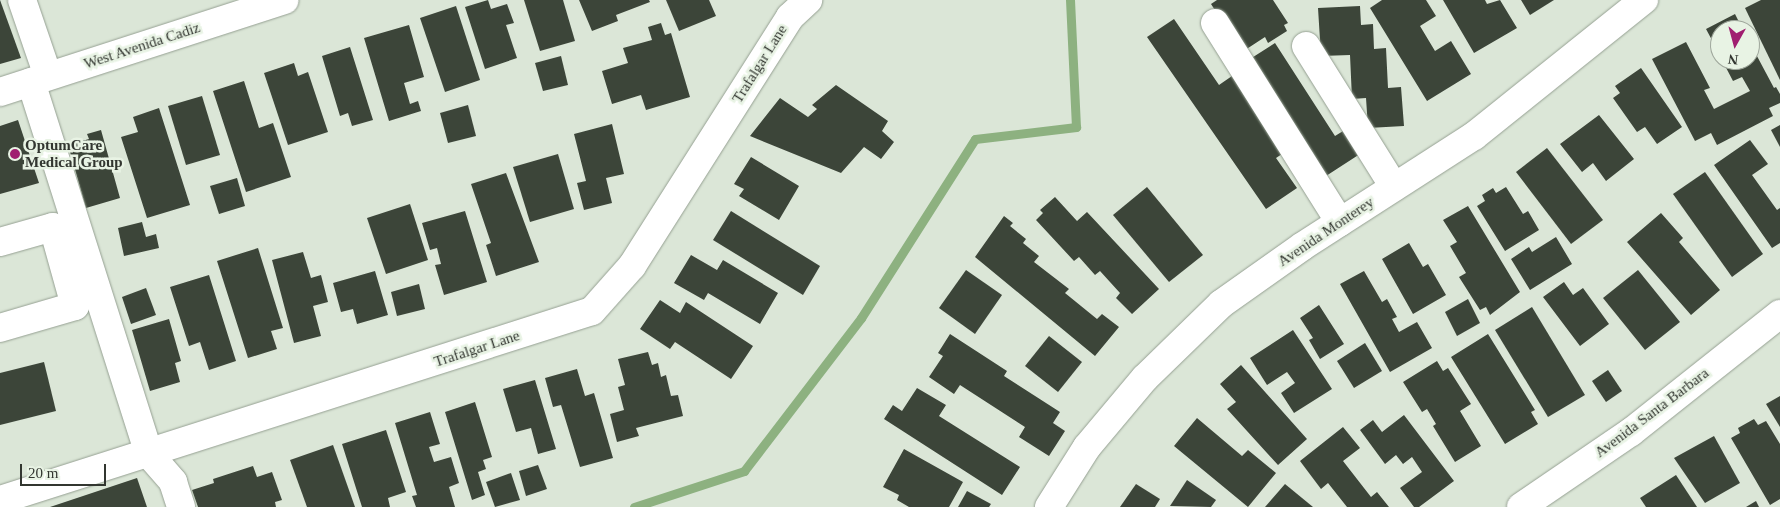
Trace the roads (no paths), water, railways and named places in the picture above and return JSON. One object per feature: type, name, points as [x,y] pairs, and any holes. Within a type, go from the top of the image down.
[{"type":"street","points":[[22,0],[40,79],[149,454],[173,482],[181,507]]},
{"type":"street","name":"West Avenida Cadiz","points":[[0,92],[284,0]]},
{"type":"street","name":"Trafalgar Lane","points":[[0,500],[592,311],[632,266],[790,17],[808,0]]},
{"type":"street","name":"Avenida Monterey","points":[[1049,507],[1087,447],[1145,378],[1221,304],[1340,222],[1474,136],[1644,0]]},
{"type":"street","points":[[1214,23],[1340,222]]},
{"type":"street","points":[[1306,46],[1394,188]]},
{"type":"street","points":[[0,242],[53,227],[75,306],[0,328]]},
{"type":"street","name":"Avenida Santa Barbara","points":[[1521,507],[1631,432],[1780,314]]},
{"type":"waterway","points":[[634,507],[744,471],[861,318],[975,139],[1076,127],[1070,0]]},
{"type":"place","name":"OptumCare Medical Group","points":[[15,154]]}]
